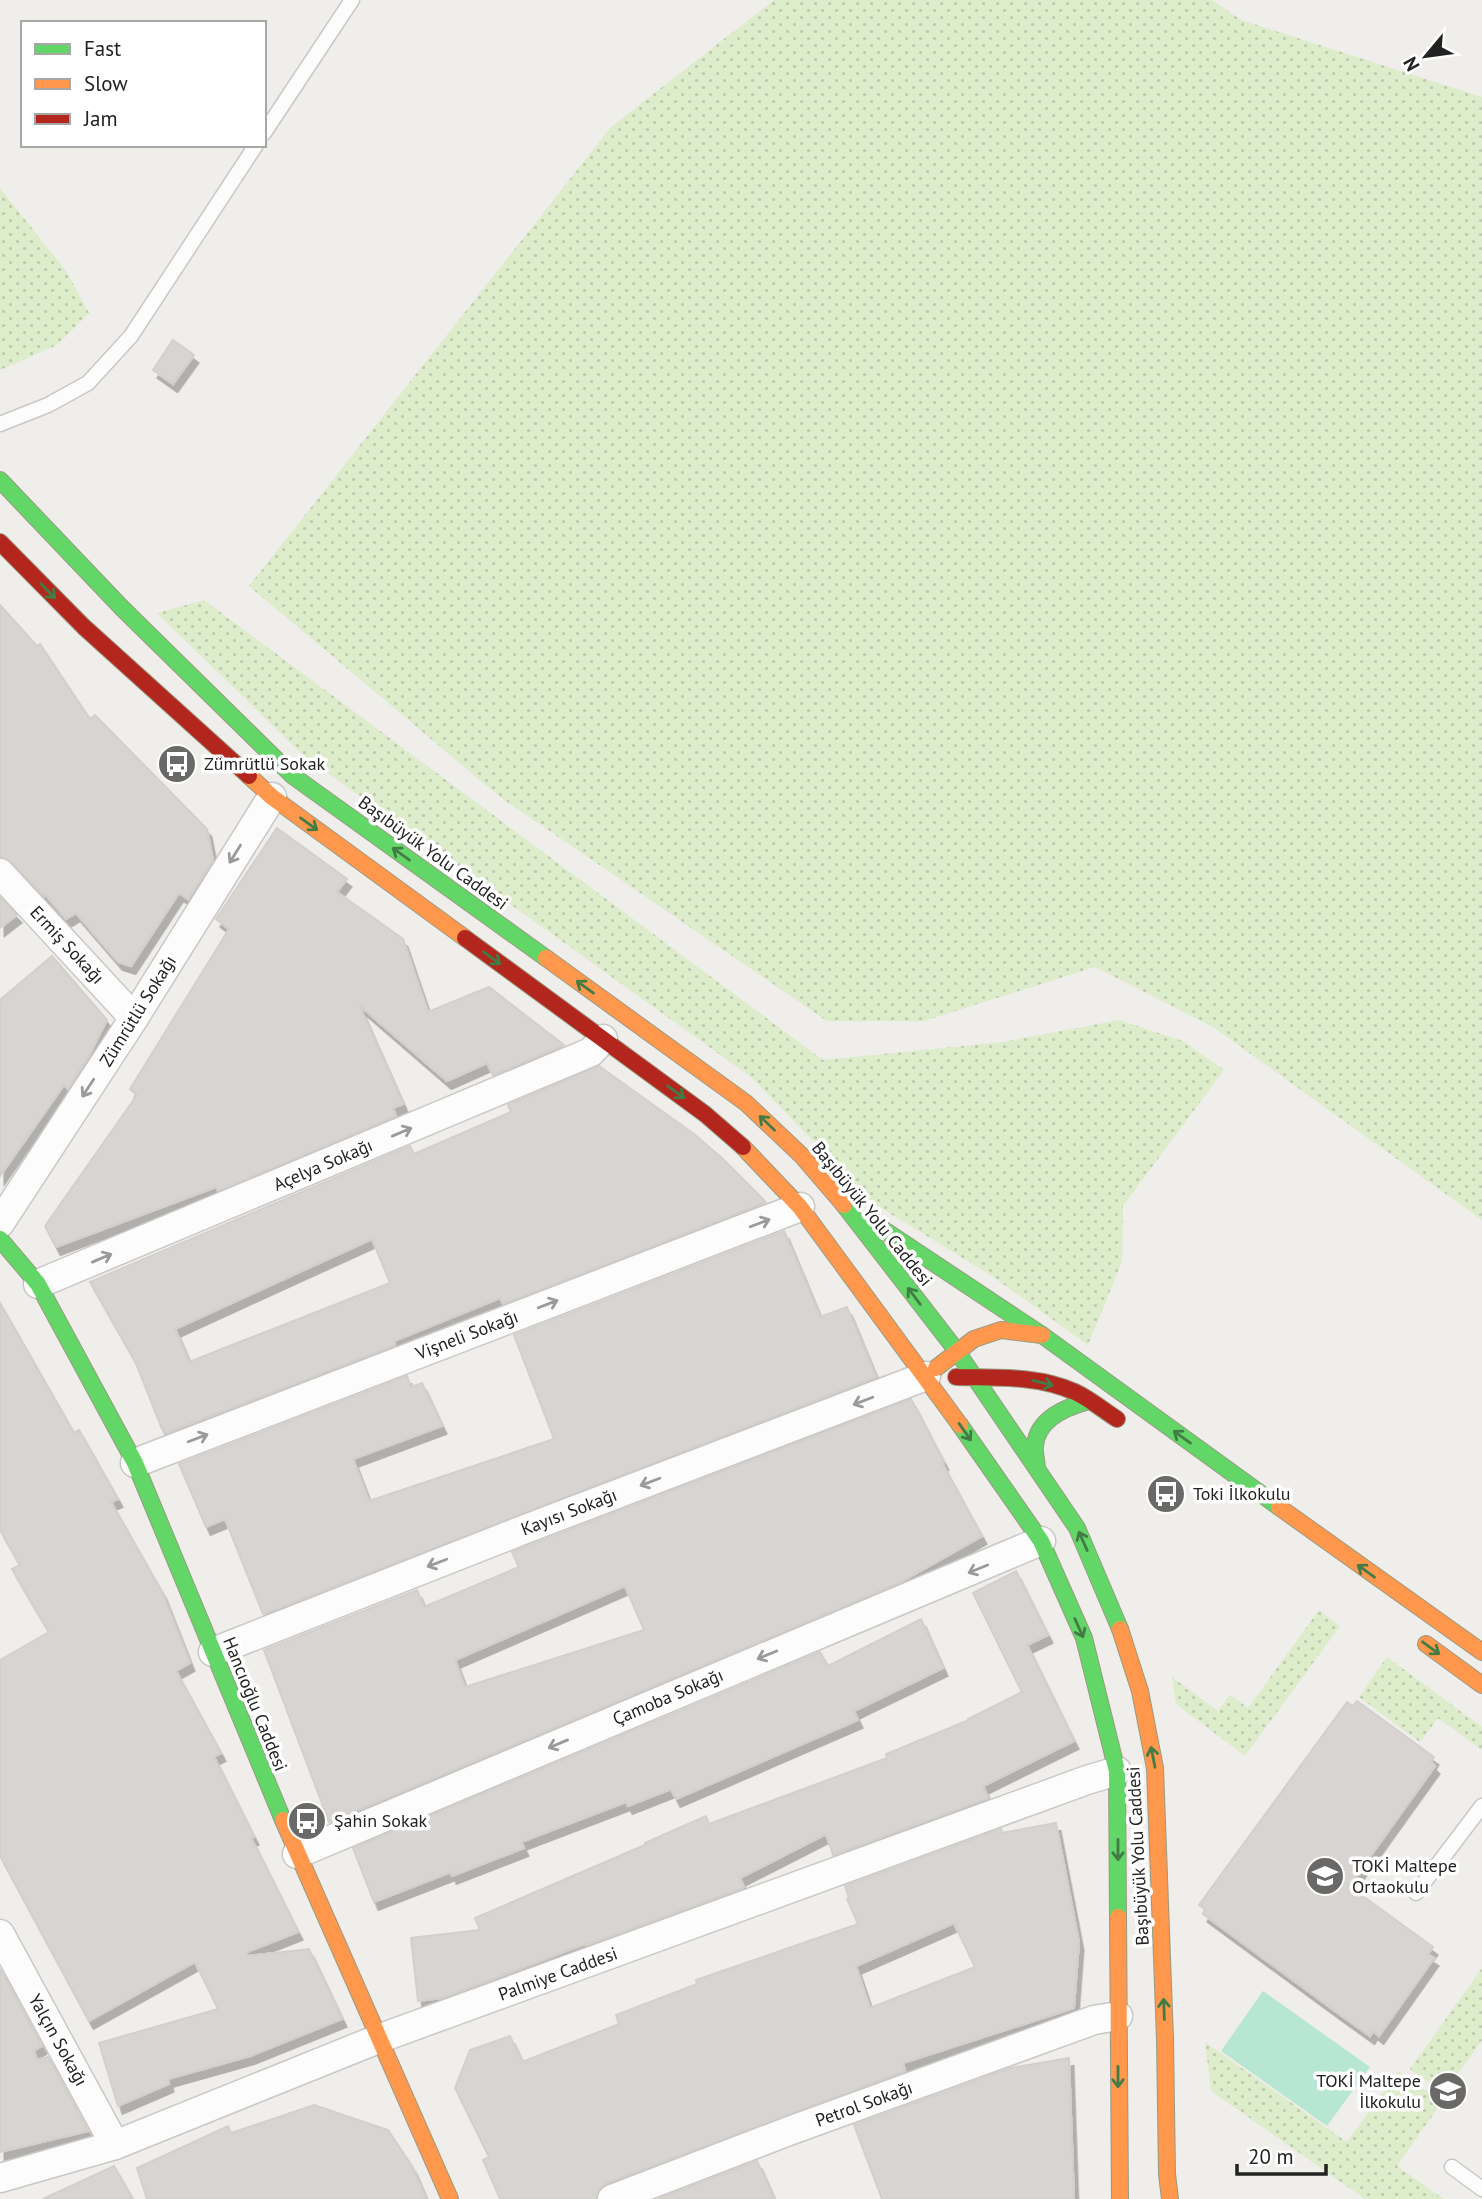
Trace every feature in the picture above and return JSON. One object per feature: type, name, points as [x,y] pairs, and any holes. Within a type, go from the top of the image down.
[{"type":"main road","name":"Başıbüyük Yolu Caddesi","points":[[0,480],[122,608],[293,776],[746,1103],[801,1156],[842,1202],[956,1350],[1077,1528],[1114,1611],[1140,1691],[1155,1768],[1167,2174],[1171,2199]]},
{"type":"main road","name":"Başıbüyük Yolu Caddesi","points":[[0,542],[84,627],[272,797],[705,1114],[753,1157],[800,1208],[926,1376],[1041,1541],[1084,1639],[1117,1771],[1120,2199]]},
{"type":"main road","points":[[842,1202],[1042,1335],[1482,1652]]},
{"type":"main road","name":"Hancıoğlu Caddesi","points":[[0,1239],[38,1284],[135,1463],[296,1854],[450,2199]]},
{"type":"main road","points":[[926,1376],[956,1350],[974,1339],[1000,1330],[1042,1335]]},
{"type":"main road","points":[[926,1376],[1038,1380],[1076,1392],[1130,1427]]},
{"type":"main road","points":[[1037,1469],[1035,1446],[1038,1435],[1052,1417],[1068,1406],[1089,1401]]},
{"type":"main road","points":[[1416,1637],[1482,1685]]},
{"type":"street","name":"Zümrütlü Sokağı","points":[[0,1223],[134,1018],[272,797]]},
{"type":"street","name":"Ermiş Sokağı","points":[[0,873],[134,1018]]},
{"type":"street","name":"Açelya Sokağı","points":[[38,1284],[591,1052],[603,1039]]},
{"type":"street","name":"Vişneli Sokağı","points":[[135,1463],[800,1208]]},
{"type":"street","name":"Kayısı Sokağı","points":[[213,1652],[926,1376]]},
{"type":"street","name":"Çamoba Sokağı","points":[[296,1854],[1041,1541]]},
{"type":"street","name":"Palmiye Caddesi","points":[[0,2178],[116,2145],[378,2039],[1117,1771]]},
{"type":"street","name":"Yalçın Sokağı","points":[[0,1934],[116,2145]]},
{"type":"street","name":"Petrol Sokağı","points":[[612,2199],[802,2126],[1069,2029],[1094,2020],[1118,2016]]},
{"type":"lane","points":[[266,130],[352,0]]},
{"type":"lane","points":[[0,424],[48,405],[88,383],[131,336],[255,147]]},
{"type":"lane","points":[[1416,1893],[1482,1806]]},
{"type":"lane","points":[[1452,2167],[1482,2189]]},
{"type":"green space","points":[[774,0],[1212,0],[1241,20],[1482,97],[1482,1220],[1213,1027],[1095,967],[924,1021],[827,1021],[500,797],[249,586],[611,127]]},
{"type":"green space","points":[[0,188],[66,271],[89,313],[57,345],[0,370]]},
{"type":"green space","points":[[204,600],[823,1060],[1003,1042],[1119,1020],[1183,1041],[1224,1070],[1123,1206],[1122,1262],[1088,1345],[992,1276],[873,1203],[751,1077],[304,756],[157,613]]},
{"type":"green space","points":[[1319,1610],[1340,1626],[1245,1756],[1176,1704],[1172,1677],[1218,1711],[1230,1695],[1248,1708]]},
{"type":"green space","points":[[1387,1657],[1482,1727],[1482,1750],[1438,1718],[1420,1742],[1359,1697]]},
{"type":"green space","points":[[1482,1968],[1482,2040],[1444,2093],[1410,2069]]},
{"type":"green space","points":[[1263,1991],[1370,2067],[1327,2126],[1221,2051]]},
{"type":"green space","points":[[1205,2042],[1347,2142],[1398,2071],[1442,2102],[1397,2166],[1444,2199],[1365,2199],[1211,2091]]},
{"type":"building","points":[[173,340],[194,355],[173,384],[153,370]]},
{"type":"building","points":[[0,605],[37,646],[40,644],[90,719],[95,715],[207,829],[213,860],[188,899],[179,893],[131,966],[118,962],[76,913],[66,919],[12,862],[0,857]]},
{"type":"building","points":[[277,828],[347,879],[337,892],[403,939],[428,1012],[489,987],[564,1045],[493,1075],[487,1063],[447,1081],[359,1005],[403,1104],[393,1108],[396,1116],[218,1191],[216,1187],[56,1247],[45,1226],[137,1095],[130,1089],[229,929],[216,919]]},
{"type":"building","points":[[0,897],[17,915],[0,928]]},
{"type":"building","points":[[52,956],[107,1020],[68,1089],[64,1085],[0,1176],[0,1000]]},
{"type":"building","points":[[599,1066],[694,1134],[766,1202],[503,1304],[500,1298],[394,1341],[395,1345],[166,1433],[164,1428],[162,1429],[135,1361],[90,1282],[410,1146],[414,1154],[511,1112],[508,1105]],"holes":[[[372,1239],[390,1283],[189,1362],[175,1329]]]},
{"type":"building","points":[[784,1231],[820,1317],[847,1307],[876,1377],[263,1614],[225,1519],[206,1527],[179,1464],[407,1376],[411,1387],[422,1383],[442,1426],[353,1459],[369,1501],[554,1439],[514,1335]]},
{"type":"building","points":[[0,1303],[74,1433],[79,1430],[118,1499],[111,1502],[162,1592],[190,1663],[176,1671],[221,1753],[214,1757],[298,1932],[247,1952],[247,1956],[309,1949],[342,2019],[250,2056],[168,2079],[169,2084],[118,2106],[99,2043],[218,2009],[195,1962],[89,2021],[0,1856],[0,1660],[49,1632],[12,1569],[20,1565],[0,1530]]},
{"type":"building","points":[[911,1399],[982,1536],[899,1583],[329,1822],[264,1650],[417,1590],[424,1607],[519,1567],[512,1552]],"holes":[[[625,1586],[644,1630],[465,1687],[455,1660]]]},
{"type":"building","points":[[1016,1571],[1048,1635],[1027,1645],[1074,1741],[983,1786],[988,1798],[833,1855],[826,1834],[740,1878],[744,1887],[740,1889],[442,1998],[418,2001],[411,1938],[480,1930],[475,1918],[706,1816],[709,1824],[887,1758],[886,1754],[969,1720],[1022,1692],[973,1593]]},
{"type":"building","points":[[921,1619],[943,1668],[854,1711],[858,1720],[676,1799],[671,1789],[628,1806],[626,1802],[521,1842],[524,1848],[452,1876],[451,1872],[374,1902],[353,1848],[820,1652],[828,1666]]},
{"type":"building","points":[[1357,1701],[1434,1757],[1431,1762],[1435,1766],[1349,1886],[1433,1947],[1428,1954],[1434,1958],[1379,2036],[1373,2031],[1370,2036],[1335,2011],[1203,1914],[1205,1909],[1199,1905],[1347,1702],[1353,1706]]},
{"type":"building","points":[[1056,1823],[1079,1942],[1074,2008],[903,2063],[905,2071],[606,2183],[599,2189],[596,2199],[500,2199],[483,2160],[489,2157],[455,2088],[470,2050],[510,2036],[522,2062],[619,2024],[616,2015],[697,1984],[696,1980],[858,1924],[847,1899],[849,1898],[845,1886],[1001,1829],[1002,1833]],"holes":[[[954,1923],[975,1967],[870,2008],[856,1966]]]},
{"type":"building","points":[[0,1969],[42,2046],[34,2051],[37,2060],[48,2057],[88,2131],[0,2152]]},
{"type":"building","points":[[1069,2058],[1074,2199],[882,2199],[854,2125],[1011,2068]]},
{"type":"building","points":[[314,2105],[388,2130],[412,2166],[426,2199],[147,2199],[137,2168],[228,2126],[231,2133]]},
{"type":"building","points":[[757,2161],[774,2199],[658,2199]]},
{"type":"building","points":[[114,2166],[133,2199],[43,2199]]},
{"type":"traffic: fast","points":[[0,480],[122,608],[293,776],[546,958]]},
{"type":"traffic: fast","points":[[844,1205],[956,1350],[1077,1528],[1120,1629]]},
{"type":"traffic: fast","points":[[869,1220],[1042,1335],[1279,1507]]},
{"type":"traffic: fast","points":[[0,1239],[38,1284],[135,1463],[283,1820]]},
{"type":"traffic: fast","points":[[1037,1469],[1035,1446],[1041,1428],[1062,1411],[1089,1401]]},
{"type":"traffic: fast","points":[[960,1425],[1041,1541],[1084,1638],[1117,1771],[1118,1917]]},
{"type":"traffic: slow","points":[[249,776],[272,797],[465,938]]},
{"type":"traffic: slow","points":[[546,958],[746,1103],[801,1155],[844,1205]]},
{"type":"traffic: slow","points":[[743,1147],[800,1207],[960,1425]]},
{"type":"traffic: slow","points":[[936,1368],[974,1339],[1001,1330],[1042,1335]]},
{"type":"traffic: slow","points":[[1279,1507],[1482,1652]]},
{"type":"traffic: slow","points":[[1120,1629],[1140,1691],[1155,1768],[1167,2174],[1170,2199]]},
{"type":"traffic: slow","points":[[1426,1644],[1482,1685]]},
{"type":"traffic: slow","points":[[283,1820],[450,2199]]},
{"type":"traffic: slow","points":[[1118,1917],[1120,2199]]},
{"type":"traffic: jam","points":[[0,542],[84,627],[249,776]]},
{"type":"traffic: jam","points":[[465,938],[705,1114],[743,1147]]},
{"type":"traffic: jam","points":[[956,1377],[1017,1378],[1046,1383],[1081,1395],[1117,1419]]},
{"type":"place","name":"Zümrütlü Sokak","points":[[177,764]]},
{"type":"place","name":"Toki İlkokulu","points":[[1166,1494]]},
{"type":"place","name":"Şahin Sokak","points":[[307,1821]]},
{"type":"place","name":"TOKİ Maltepe Ortaokulu","points":[[1325,1876]]},
{"type":"place","name":"TOKİ Maltepe İlkokulu","points":[[1448,2091]]}]
